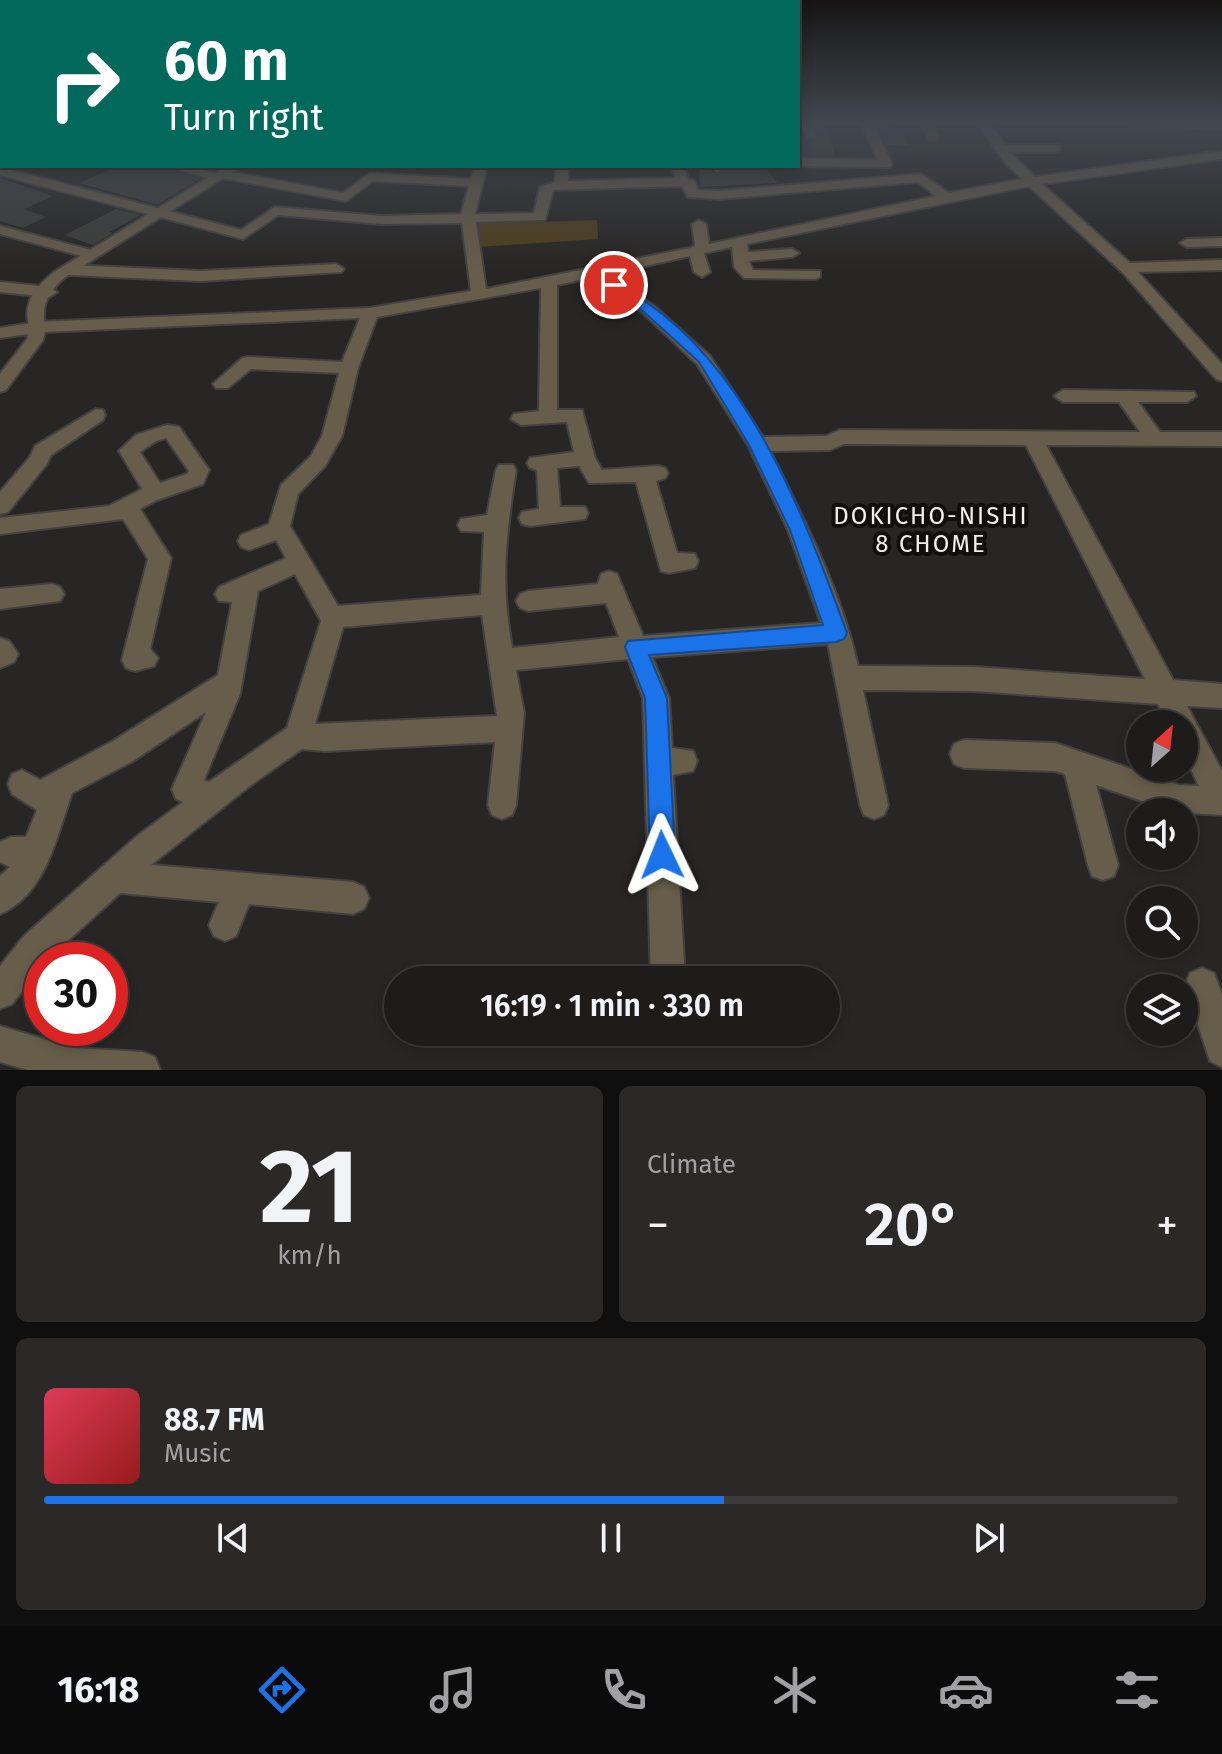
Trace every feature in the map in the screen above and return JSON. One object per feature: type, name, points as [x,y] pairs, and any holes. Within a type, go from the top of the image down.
[{"type":"street","points":[[4,172],[243,235],[275,211],[381,220],[540,217],[547,187],[561,185],[682,182],[689,183],[693,194],[719,200],[921,178],[947,198]]},
{"type":"street","points":[[200,172],[346,197],[370,177],[477,183]]},
{"type":"street","points":[[0,287],[44,292],[69,270],[227,172]]},
{"type":"street","points":[[479,295],[468,219],[480,172]]},
{"type":"street","points":[[561,185],[562,172]]},
{"type":"street","points":[[679,172],[682,182]]},
{"type":"street","points":[[1023,172],[1126,268],[1222,375]]},
{"type":"street","points":[[740,249],[947,198],[1033,180],[1096,172]]},
{"type":"street","points":[[699,224],[702,272]]},
{"type":"street","points":[[0,230],[93,255]]},
{"type":"street","points":[[1187,243],[1222,242]]},
{"type":"street","points":[[0,333],[37,327],[370,313],[549,282],[700,249],[792,253]]},
{"type":"street","points":[[740,249],[742,267],[749,275],[815,274]]},
{"type":"street","points":[[1126,268],[1222,265]]},
{"type":"street","points":[[69,270],[201,276],[336,269]]},
{"type":"street","points":[[597,272],[649,310],[704,360],[757,444],[799,530],[836,633],[874,805]]},
{"type":"street","points":[[798,275],[805,291]]},
{"type":"street","points":[[548,417],[541,357],[556,325],[549,282]]},
{"type":"street","points":[[0,386],[35,340],[37,327],[50,308],[44,292]]},
{"type":"street","points":[[333,620],[280,529],[288,491],[318,461],[332,436],[349,368],[370,313]]},
{"type":"street","points":[[222,384],[247,363],[349,368]]},
{"type":"street","points":[[1063,396],[1187,396]]},
{"type":"street","points":[[1124,396],[1155,439]]},
{"type":"street","points":[[0,506],[39,460],[32,448],[96,415]]},
{"type":"street","points":[[521,419],[575,415],[585,458],[596,478],[651,473],[669,564],[687,561]]},
{"type":"street","points":[[757,444],[830,443],[840,437],[1222,439]]},
{"type":"street","points":[[1033,439],[1222,801],[1198,803]]},
{"type":"street","points":[[577,513],[540,517],[542,462],[585,458]]},
{"type":"street","points":[[502,805],[511,713],[493,604],[493,545],[506,470]]},
{"type":"street","points":[[0,526],[113,514],[155,492]]},
{"type":"street","points":[[126,506],[160,558],[135,660],[145,658]]},
{"type":"street","points":[[469,525],[497,523]]},
{"type":"street","points":[[249,541],[280,529]]},
{"type":"street","points":[[213,797],[186,789],[227,694],[237,589],[299,562]]},
{"type":"street","points":[[528,601],[611,587],[656,698],[671,761],[668,966]]},
{"type":"street","points":[[0,599],[52,594]]},
{"type":"street","points":[[0,992],[36,948],[115,877],[213,797],[298,736],[333,620],[345,614],[493,604]]},
{"type":"street","points":[[502,661],[538,654],[836,633]]},
{"type":"street","points":[[0,649],[5,654],[0,657]]},
{"type":"street","points":[[848,678],[969,689],[1222,696]]},
{"type":"street","points":[[22,784],[38,796],[123,751],[230,681]]},
{"type":"street","points":[[298,736],[325,738],[509,728]]},
{"type":"street","points":[[964,754],[1055,757],[1150,798]]},
{"type":"street","points":[[1077,765],[1103,865]]},
{"type":"street","points":[[0,898],[29,869],[23,852],[62,783]]},
{"type":"street","points":[[115,877],[353,898]]},
{"type":"street","points":[[225,925],[240,888]]},
{"type":"street","points":[[1202,985],[1222,1049]]},
{"type":"street","points":[[0,1044],[74,1066],[142,1070]]},
{"type":"shaded area","points":[[537,219],[538,222],[597,220],[598,239],[478,247],[475,222]]},
{"type":"building","points":[[104,172],[180,172],[200,179],[157,205],[80,183]]},
{"type":"building","points":[[699,172],[714,172],[717,175],[720,172],[769,172],[777,183],[700,187]]},
{"type":"building","points":[[0,178],[53,196],[24,209],[46,217],[23,228],[0,221]]},
{"type":"building","points":[[116,209],[141,215],[109,232],[112,233],[93,245],[65,235]]},
{"type":"district","name":"DOKICHO-NISHI 8 CHOME","points":[[931,530]]},
{"type":"route","points":[[614,285],[649,310],[704,360],[757,444],[799,530],[836,633],[636,647],[656,698],[662,855]]}]
